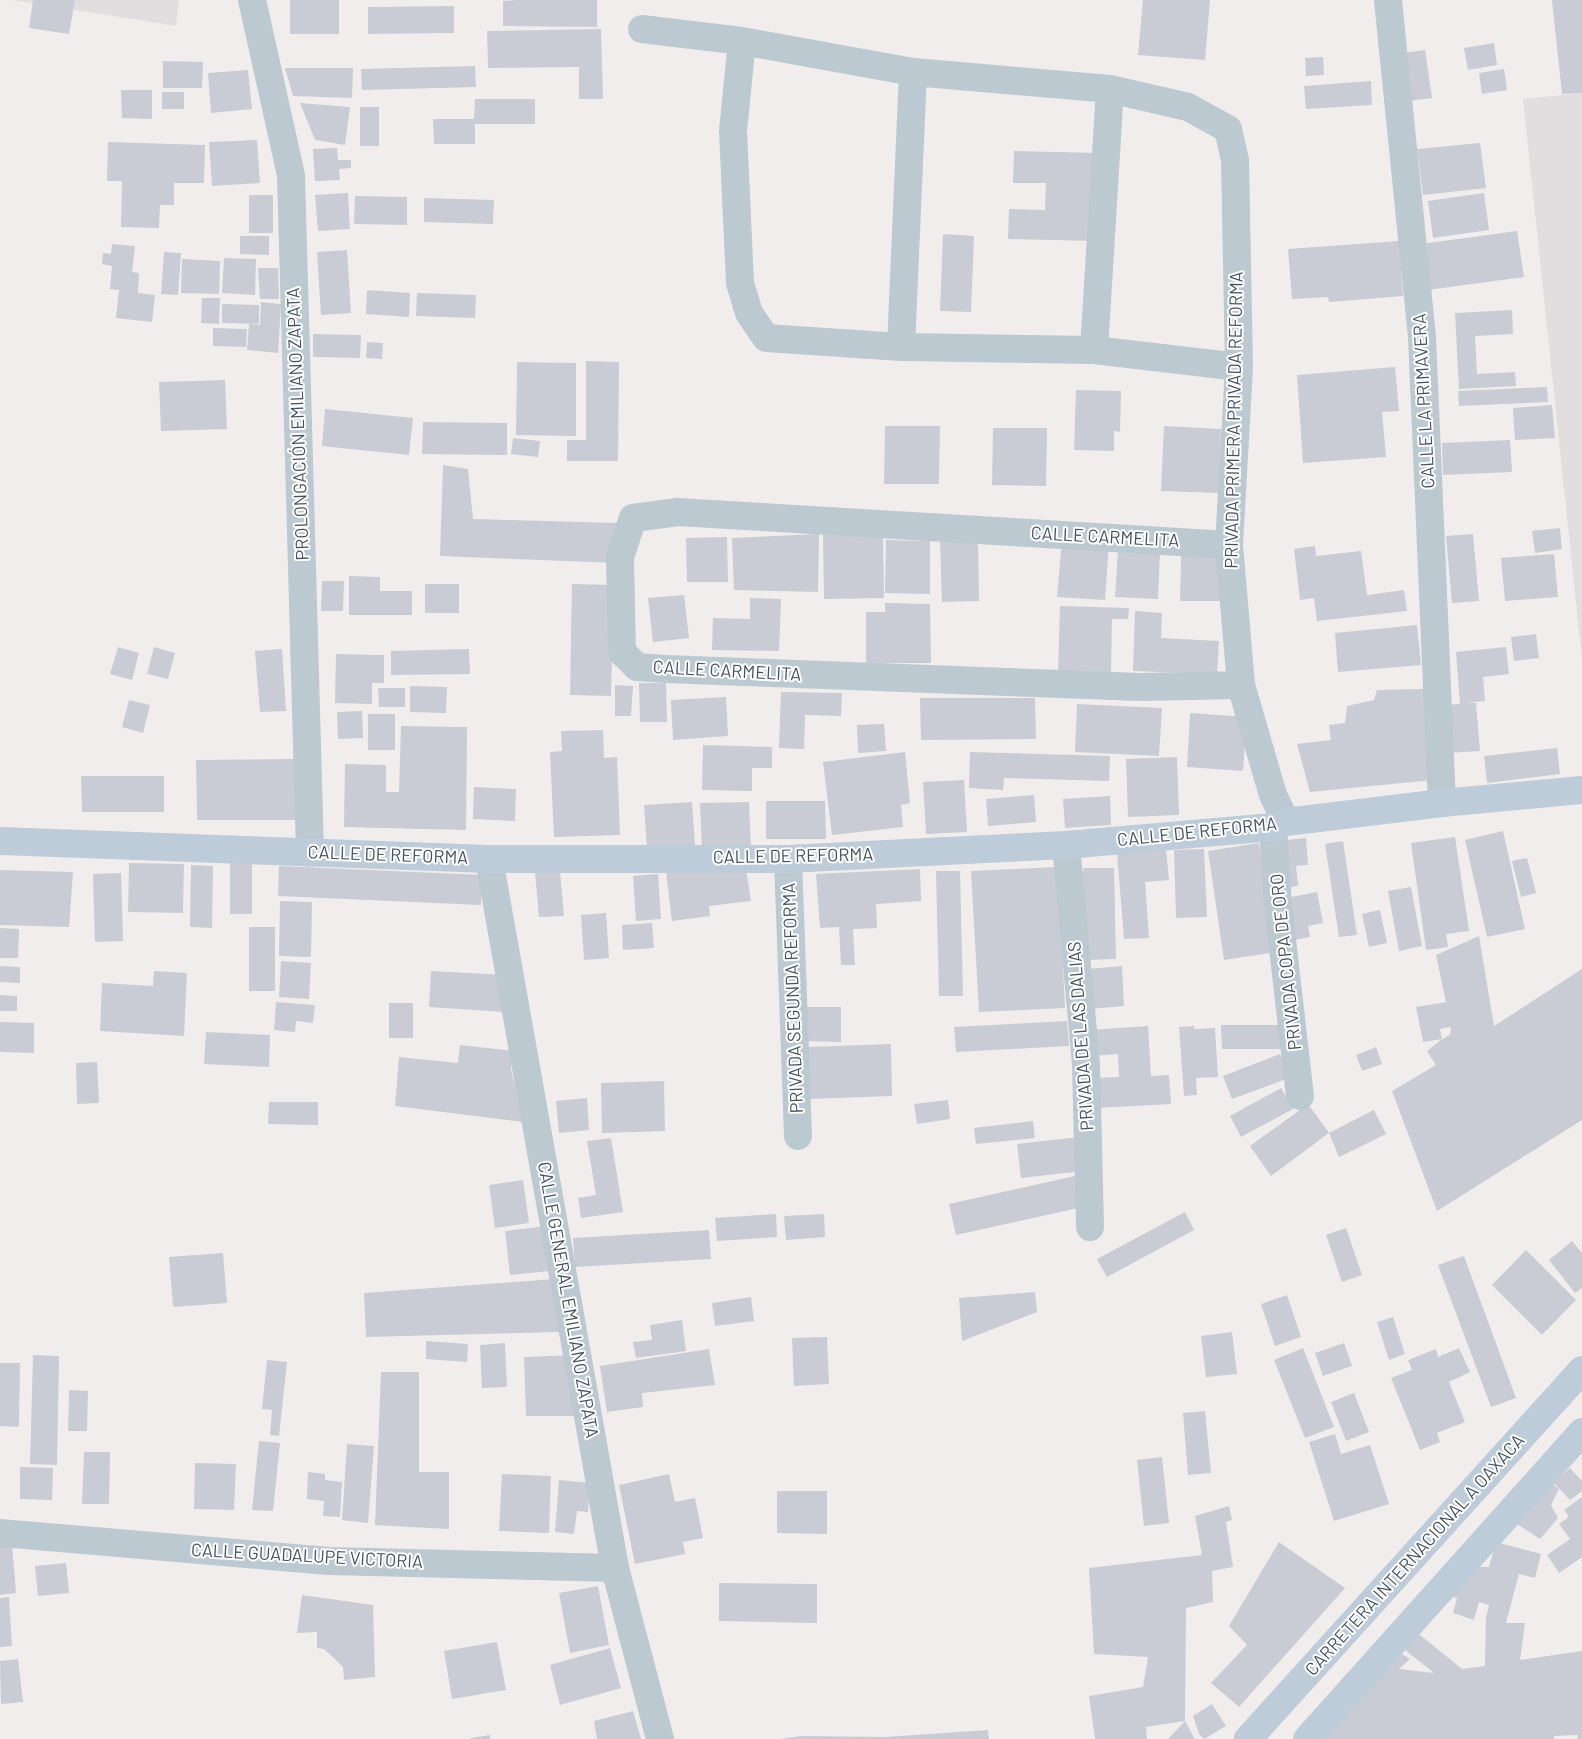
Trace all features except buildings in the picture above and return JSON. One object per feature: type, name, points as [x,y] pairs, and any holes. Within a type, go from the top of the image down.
[{"type":"main road","name":"CALLE DE REFORMA","points":[[0,841],[490,859],[788,859],[1066,845],[1279,825],[1442,803],[1582,790]]},
{"type":"main road","name":"CARRETERA INTERNACIONAL A OAXACA","points":[[1248,1739],[1582,1370]]},
{"type":"main road","points":[[1307,1739],[1582,1432]]},
{"type":"street","name":"PROLONGACIÓN EMILIANO ZAPATA","points":[[252,0],[291,175],[310,853]]},
{"type":"street","name":"CALLE LA PRIMAVERA","points":[[1388,0],[1422,337],[1442,803]]},
{"type":"street","points":[[642,29],[742,41],[914,72],[1110,89],[1094,350]]},
{"type":"street","points":[[742,41],[734,130],[740,283],[749,313],[766,338],[901,347],[1094,350],[1239,367]]},
{"type":"street","points":[[901,347],[914,72]]},
{"type":"street","name":"PRIVADA PRIMERA PRIVADA REFORMA","points":[[1110,89],[1188,107],[1228,129],[1234,160],[1239,367],[1230,545],[1241,684],[1273,795],[1279,825]]},
{"type":"street","name":"CALLE CARMELITA","points":[[1230,545],[678,512],[633,518],[620,557],[622,652],[638,667],[657,668],[1139,687],[1241,684]]},
{"type":"street","name":"PRIVADA COPA DE ORO","points":[[1279,825],[1278,905],[1300,1096]]},
{"type":"street","name":"PRIVADA DE LAS DALIAS","points":[[1066,845],[1086,1064],[1090,1227]]},
{"type":"street","name":"CALLE GENERAL EMILIANO ZAPATA","points":[[490,859],[615,1568],[660,1739]]},
{"type":"street","name":"PRIVADA SEGUNDA REFORMA","points":[[788,859],[798,1136]]},
{"type":"street","name":"CALLE GUADALUPE VICTORIA","points":[[0,1533],[329,1562],[615,1568]]},
{"type":"shaded area","points":[[12,0],[179,0],[176,26]]},
{"type":"shaded area","points":[[1582,93],[1582,660],[1523,99]]}]
